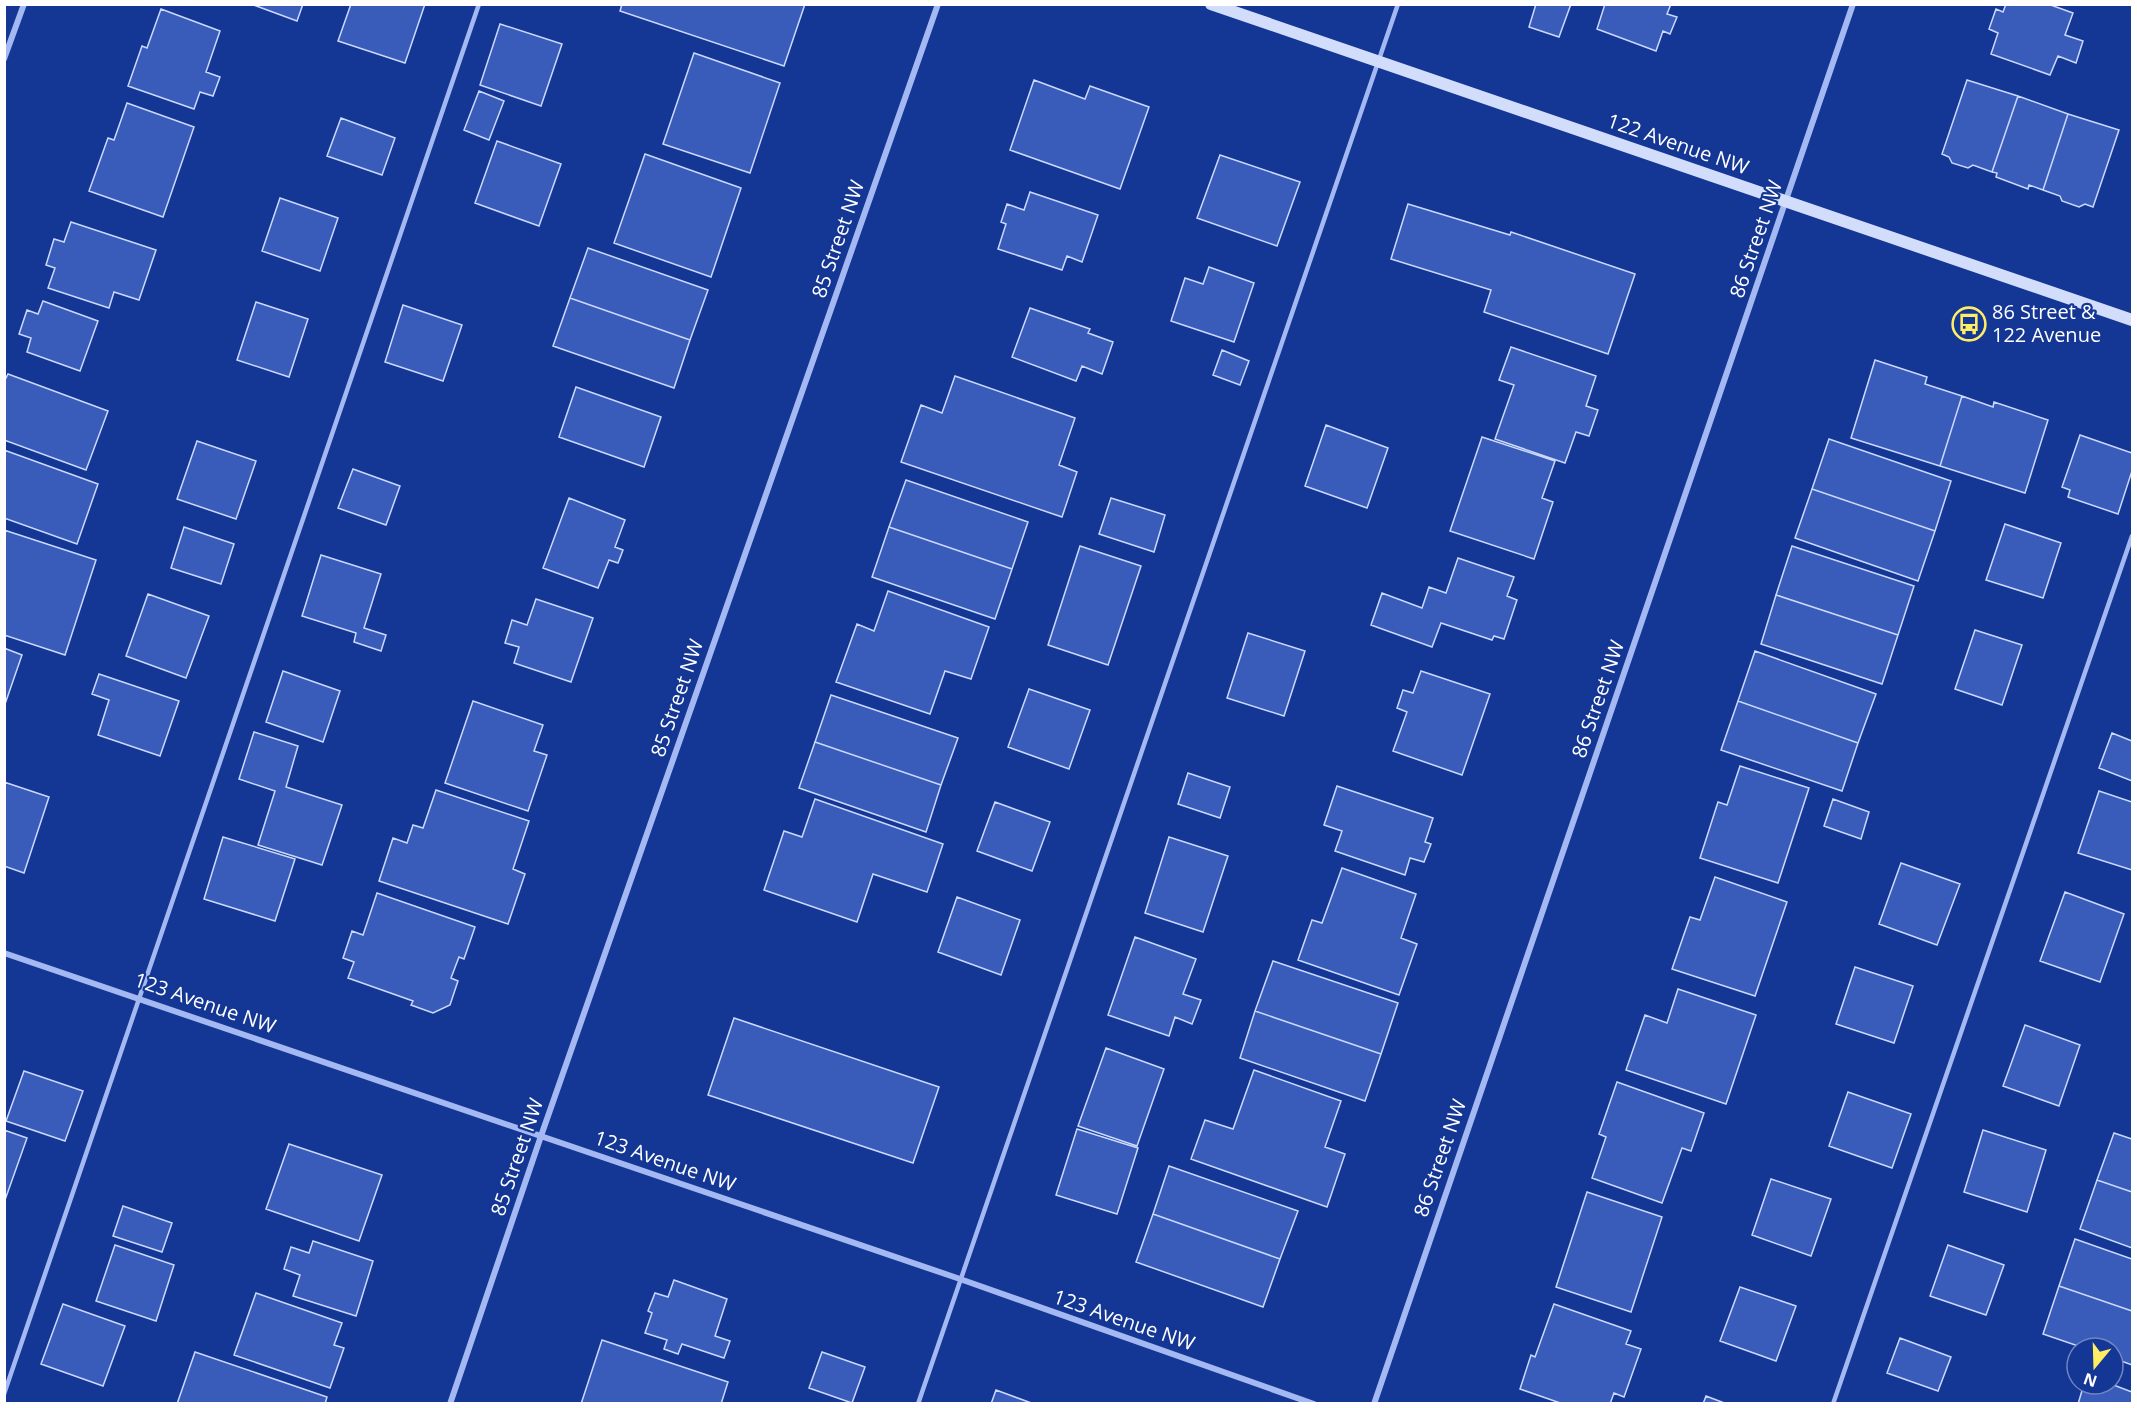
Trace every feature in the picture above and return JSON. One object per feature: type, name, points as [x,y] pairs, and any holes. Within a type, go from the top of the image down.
[{"type":"street","points":[[4,59],[24,4]]},
{"type":"street","name":"85 Street NW","points":[[450,1404],[541,1136],[938,4]]},
{"type":"street","name":"122 Avenue NW","points":[[1211,4],[2133,320]]},
{"type":"street","name":"86 Street NW","points":[[1374,1404],[1853,4]]},
{"type":"street","name":"123 Avenue NW","points":[[4,953],[960,1279],[1314,1404]]},
{"type":"lane","points":[[4,1394],[141,999],[478,4]]},
{"type":"lane","points":[[918,1404],[1398,4]]},
{"type":"lane","points":[[1833,1404],[2133,536]]},
{"type":"building","points":[[251,4],[303,4],[297,21]]},
{"type":"building","points":[[351,4],[425,4],[405,63],[338,41]]},
{"type":"building","points":[[622,4],[805,4],[784,66],[620,11]]},
{"type":"building","points":[[1536,4],[1571,4],[1559,37],[1529,27]]},
{"type":"building","points":[[1605,4],[1671,4],[1667,14],[1677,17],[1670,34],[1663,31],[1656,51],[1597,29]]},
{"type":"building","points":[[2006,4],[2048,4],[2073,13],[2065,35],[2083,41],[2076,63],[2058,56],[2050,75],[1991,54],[1998,33],[1989,29],[1996,9],[2003,12]]},
{"type":"building","points":[[161,9],[220,31],[206,72],[220,77],[213,96],[200,92],[194,109],[128,86],[142,46],[147,48]]},
{"type":"building","points":[[500,24],[562,44],[541,106],[480,85]]},
{"type":"building","points":[[694,53],[780,83],[750,173],[663,144]]},
{"type":"building","points":[[1034,80],[1085,99],[1090,86],[1149,107],[1120,189],[1010,150]]},
{"type":"building","points":[[1967,80],[2018,96],[1992,172],[1973,165],[1968,168],[1952,163],[1949,157],[1942,154]]},
{"type":"building","points":[[479,91],[504,101],[489,140],[464,130]]},
{"type":"building","points":[[2018,96],[2068,114],[2043,190],[2029,185],[2028,189],[1996,177],[1997,173],[1992,172]]},
{"type":"building","points":[[127,103],[194,127],[163,217],[89,191],[108,138],[114,140]]},
{"type":"building","points":[[2068,114],[2119,130],[2093,207],[2085,204],[2079,207],[2062,201],[2060,196],[2043,190]]},
{"type":"building","points":[[341,118],[395,138],[382,175],[327,156]]},
{"type":"building","points":[[497,141],[561,164],[539,226],[475,203]]},
{"type":"building","points":[[645,154],[741,188],[711,277],[614,243]]},
{"type":"building","points":[[1220,155],[1300,182],[1277,246],[1197,218]]},
{"type":"building","points":[[1030,192],[1098,215],[1082,262],[1067,256],[1062,270],[998,249],[1006,224],[1001,222],[1007,204],[1024,210]]},
{"type":"building","points":[[280,198],[338,218],[320,271],[262,251]]},
{"type":"building","points":[[1408,204],[1510,235],[1511,232],[1635,274],[1608,354],[1484,312],[1491,290],[1391,259]]},
{"type":"building","points":[[71,222],[156,250],[139,300],[114,292],[109,308],[48,288],[55,268],[46,265],[54,239],[64,242]]},
{"type":"building","points":[[588,248],[708,290],[690,340],[570,298]]},
{"type":"building","points":[[1209,267],[1254,283],[1234,342],[1171,321],[1185,278],[1203,284]]},
{"type":"building","points":[[570,298],[690,340],[674,388],[553,346]]},
{"type":"building","points":[[43,301],[98,321],[80,371],[27,352],[31,338],[19,334],[27,310],[38,314]]},
{"type":"building","points":[[256,302],[308,319],[289,377],[237,360]]},
{"type":"building","points":[[403,305],[462,325],[443,381],[385,362]]},
{"type":"building","points":[[1030,308],[1090,329],[1088,333],[1113,342],[1102,374],[1082,366],[1076,381],[1012,357]]},
{"type":"building","points":[[1511,347],[1596,376],[1586,406],[1598,410],[1589,436],[1576,432],[1565,463],[1495,439],[1514,385],[1499,380]]},
{"type":"building","points":[[1222,350],[1249,361],[1240,385],[1213,375]]},
{"type":"building","points":[[1875,360],[1927,377],[1925,384],[1962,396],[1940,466],[1851,438]]},
{"type":"building","points":[[8,374],[108,411],[86,470],[4,440],[4,382]]},
{"type":"building","points":[[955,376],[1075,418],[1059,465],[1077,472],[1062,517],[901,462],[921,405],[942,413]]},
{"type":"building","points":[[576,387],[661,417],[644,467],[559,437]]},
{"type":"building","points":[[1962,396],[1993,407],[1994,402],[2048,420],[2025,493],[1940,466]]},
{"type":"building","points":[[1326,425],[1388,448],[1367,508],[1305,486]]},
{"type":"building","points":[[2080,435],[2132,453],[2132,471],[2118,514],[2068,497],[2070,490],[2062,487]]},
{"type":"building","points":[[1482,437],[1555,461],[1542,498],[1553,502],[1534,559],[1450,531]]},
{"type":"building","points":[[1829,439],[1951,481],[1935,531],[1812,489]]},
{"type":"building","points":[[197,441],[256,461],[236,519],[177,499]]},
{"type":"building","points":[[4,450],[98,484],[77,544],[4,518]]},
{"type":"building","points":[[353,469],[400,486],[386,525],[338,508]]},
{"type":"building","points":[[906,480],[1028,522],[1012,569],[889,527]]},
{"type":"building","points":[[1812,489],[1935,531],[1918,581],[1795,538]]},
{"type":"building","points":[[569,498],[625,520],[615,547],[623,550],[618,563],[609,560],[598,588],[543,568]]},
{"type":"building","points":[[1111,498],[1165,515],[1154,552],[1099,534]]},
{"type":"building","points":[[2005,524],[2061,543],[2043,598],[1986,580]]},
{"type":"building","points":[[184,527],[234,544],[221,584],[171,568]]},
{"type":"building","points":[[889,527],[1012,569],[995,619],[872,577]]},
{"type":"building","points":[[4,530],[96,560],[65,655],[4,635]]},
{"type":"building","points":[[1080,546],[1141,566],[1108,665],[1048,645]]},
{"type":"building","points":[[1792,546],[1914,586],[1898,635],[1776,595]]},
{"type":"building","points":[[321,555],[381,574],[364,628],[386,635],[381,651],[354,642],[356,633],[302,616]]},
{"type":"building","points":[[1458,558],[1514,577],[1507,596],[1517,600],[1504,639],[1494,636],[1492,640],[1441,623],[1432,647],[1371,625],[1382,593],[1422,608],[1429,587],[1446,593]]},
{"type":"building","points":[[888,591],[989,627],[971,679],[945,671],[930,714],[836,682],[857,624],[874,631]]},
{"type":"building","points":[[148,594],[209,616],[186,678],[126,656]]},
{"type":"building","points":[[1776,595],[1898,635],[1882,684],[1761,644]]},
{"type":"building","points":[[536,599],[593,618],[571,682],[514,663],[519,647],[505,643],[512,620],[527,625]]},
{"type":"building","points":[[1975,630],[2022,645],[2002,705],[1955,689]]},
{"type":"building","points":[[1248,633],[1305,651],[1284,716],[1227,698]]},
{"type":"building","points":[[4,648],[22,655],[4,707]]},
{"type":"building","points":[[1755,651],[1876,694],[1858,743],[1738,701]]},
{"type":"building","points":[[283,671],[340,691],[323,742],[266,722]]},
{"type":"building","points":[[1421,671],[1490,694],[1462,775],[1393,751],[1407,712],[1397,708],[1403,690],[1413,693]]},
{"type":"building","points":[[99,674],[179,701],[160,756],[98,735],[109,700],[92,694]]},
{"type":"building","points":[[1029,689],[1090,710],[1069,769],[1008,747]]},
{"type":"building","points":[[831,695],[958,738],[941,785],[815,742]]},
{"type":"building","points":[[473,701],[543,725],[534,751],[547,755],[528,811],[445,783]]},
{"type":"building","points":[[1738,701],[1858,743],[1842,791],[1721,750]]},
{"type":"building","points":[[254,732],[298,746],[286,787],[342,805],[322,865],[258,845],[275,791],[239,779]]},
{"type":"building","points":[[2112,733],[2132,741],[2132,781],[2099,768]]},
{"type":"building","points":[[815,742],[941,785],[926,832],[799,788]]},
{"type":"building","points":[[1740,766],[1809,788],[1778,883],[1700,858],[1718,802],[1727,805]]},
{"type":"building","points":[[1188,773],[1230,787],[1220,818],[1178,804]]},
{"type":"building","points":[[4,782],[49,797],[24,873],[4,866]]},
{"type":"building","points":[[1337,786],[1433,818],[1425,842],[1431,844],[1424,862],[1410,858],[1405,875],[1335,851],[1342,831],[1324,825]]},
{"type":"building","points":[[436,790],[529,821],[513,869],[525,874],[508,924],[379,881],[393,838],[407,843],[413,825],[423,828]]},
{"type":"building","points":[[2099,791],[2132,802],[2132,870],[2078,853]]},
{"type":"building","points":[[815,799],[943,844],[927,892],[873,874],[857,922],[764,890],[784,831],[802,837]]},
{"type":"building","points":[[1833,799],[1869,812],[1861,839],[1824,826]]},
{"type":"building","points":[[995,802],[1050,822],[1032,871],[977,851]]},
{"type":"building","points":[[223,837],[295,859],[275,921],[204,899]]},
{"type":"building","points":[[1169,837],[1228,856],[1203,932],[1145,913]]},
{"type":"building","points":[[1901,863],[1960,884],[1937,945],[1879,924]]},
{"type":"building","points":[[1342,868],[1416,894],[1401,938],[1417,944],[1399,995],[1298,960],[1312,920],[1322,923]]},
{"type":"building","points":[[1715,877],[1787,902],[1755,996],[1672,969],[1690,917],[1700,920]]},
{"type":"building","points":[[2065,892],[2124,914],[2100,982],[2040,961]]},
{"type":"building","points":[[377,893],[475,927],[464,959],[459,957],[451,978],[458,981],[450,1005],[433,1013],[411,1005],[413,1001],[348,978],[354,962],[343,958],[352,931],[363,935]]},
{"type":"building","points":[[957,897],[1020,920],[1001,975],[938,952]]},
{"type":"building","points":[[1135,937],[1196,959],[1183,994],[1201,1000],[1192,1024],[1175,1017],[1169,1036],[1108,1015]]},
{"type":"building","points":[[1273,961],[1398,1003],[1381,1054],[1255,1011]]},
{"type":"building","points":[[1855,967],[1913,986],[1894,1043],[1836,1024]]},
{"type":"building","points":[[1678,989],[1756,1015],[1726,1104],[1626,1070],[1645,1015],[1667,1023]]},
{"type":"building","points":[[1255,1011],[1381,1054],[1365,1101],[1240,1058]]},
{"type":"building","points":[[734,1018],[939,1087],[913,1163],[708,1095]]},
{"type":"building","points":[[2025,1025],[2080,1045],[2059,1106],[2003,1086]]},
{"type":"building","points":[[1106,1048],[1164,1069],[1137,1146],[1078,1126]]},
{"type":"building","points":[[1254,1070],[1341,1101],[1325,1147],[1345,1154],[1327,1207],[1191,1159],[1205,1120],[1233,1129]]},
{"type":"building","points":[[24,1071],[83,1091],[65,1141],[6,1121]]},
{"type":"building","points":[[1617,1082],[1704,1113],[1691,1151],[1682,1148],[1662,1203],[1592,1178],[1606,1137],[1599,1134]]},
{"type":"building","points":[[1848,1092],[1911,1114],[1892,1168],[1829,1146]]},
{"type":"building","points":[[1077,1129],[1138,1148],[1117,1214],[1056,1195]]},
{"type":"building","points":[[4,1130],[27,1138],[5,1200],[4,1200]]},
{"type":"building","points":[[1983,1130],[2046,1150],[2027,1212],[1964,1192]]},
{"type":"building","points":[[2114,1133],[2132,1139],[2132,1192],[2097,1180]]},
{"type":"building","points":[[289,1144],[382,1175],[359,1241],[266,1209]]},
{"type":"building","points":[[1169,1166],[1298,1211],[1280,1259],[1153,1214]]},
{"type":"building","points":[[1771,1179],[1831,1199],[1811,1256],[1752,1235]]},
{"type":"building","points":[[2097,1180],[2132,1192],[2132,1248],[2080,1229]]},
{"type":"building","points":[[1587,1192],[1662,1217],[1631,1312],[1556,1287]]},
{"type":"building","points":[[123,1206],[172,1223],[162,1252],[113,1236]]},
{"type":"building","points":[[1153,1214],[1280,1259],[1263,1307],[1136,1262]]},
{"type":"building","points":[[2075,1239],[2132,1259],[2132,1311],[2059,1286]]},
{"type":"building","points":[[313,1241],[373,1261],[356,1316],[293,1296],[300,1275],[284,1269],[291,1247],[309,1253]]},
{"type":"building","points":[[115,1245],[174,1265],[156,1321],[96,1301]]},
{"type":"building","points":[[1948,1245],[2004,1265],[1986,1315],[1930,1296]]},
{"type":"building","points":[[674,1280],[727,1299],[715,1336],[730,1341],[724,1358],[682,1344],[678,1354],[664,1349],[667,1340],[645,1333],[652,1313],[648,1311],[655,1293],[668,1297]]},
{"type":"building","points":[[2059,1286],[2132,1311],[2132,1365],[2125,1362],[2125,1336],[2065,1336],[2065,1342],[2043,1334]]},
{"type":"building","points":[[1740,1287],[1796,1306],[1776,1361],[1720,1341]]},
{"type":"building","points":[[256,1293],[342,1323],[334,1345],[344,1348],[330,1388],[234,1355]]},
{"type":"building","points":[[63,1304],[125,1326],[103,1386],[41,1364]]},
{"type":"building","points":[[1554,1304],[1631,1331],[1626,1344],[1641,1349],[1624,1397],[1614,1393],[1610,1404],[1563,1404],[1520,1389],[1531,1355],[1535,1357]]},
{"type":"building","points":[[1900,1338],[1951,1357],[1938,1391],[1887,1373]]},
{"type":"building","points":[[602,1340],[728,1382],[721,1404],[581,1404]]},
{"type":"building","points":[[195,1352],[327,1397],[325,1404],[177,1404]]},
{"type":"building","points":[[822,1352],[865,1367],[852,1403],[809,1388]]},
{"type":"building","points":[[2125,1389],[2132,1392],[2132,1404],[2078,1404],[2080,1396],[2125,1396]]},
{"type":"building","points":[[996,1390],[1034,1404],[991,1404]]},
{"type":"building","points":[[1706,1396],[1727,1404],[1703,1404]]},
{"type":"place","name":"86 Street & 122 Avenue","points":[[1969,324]]}]
